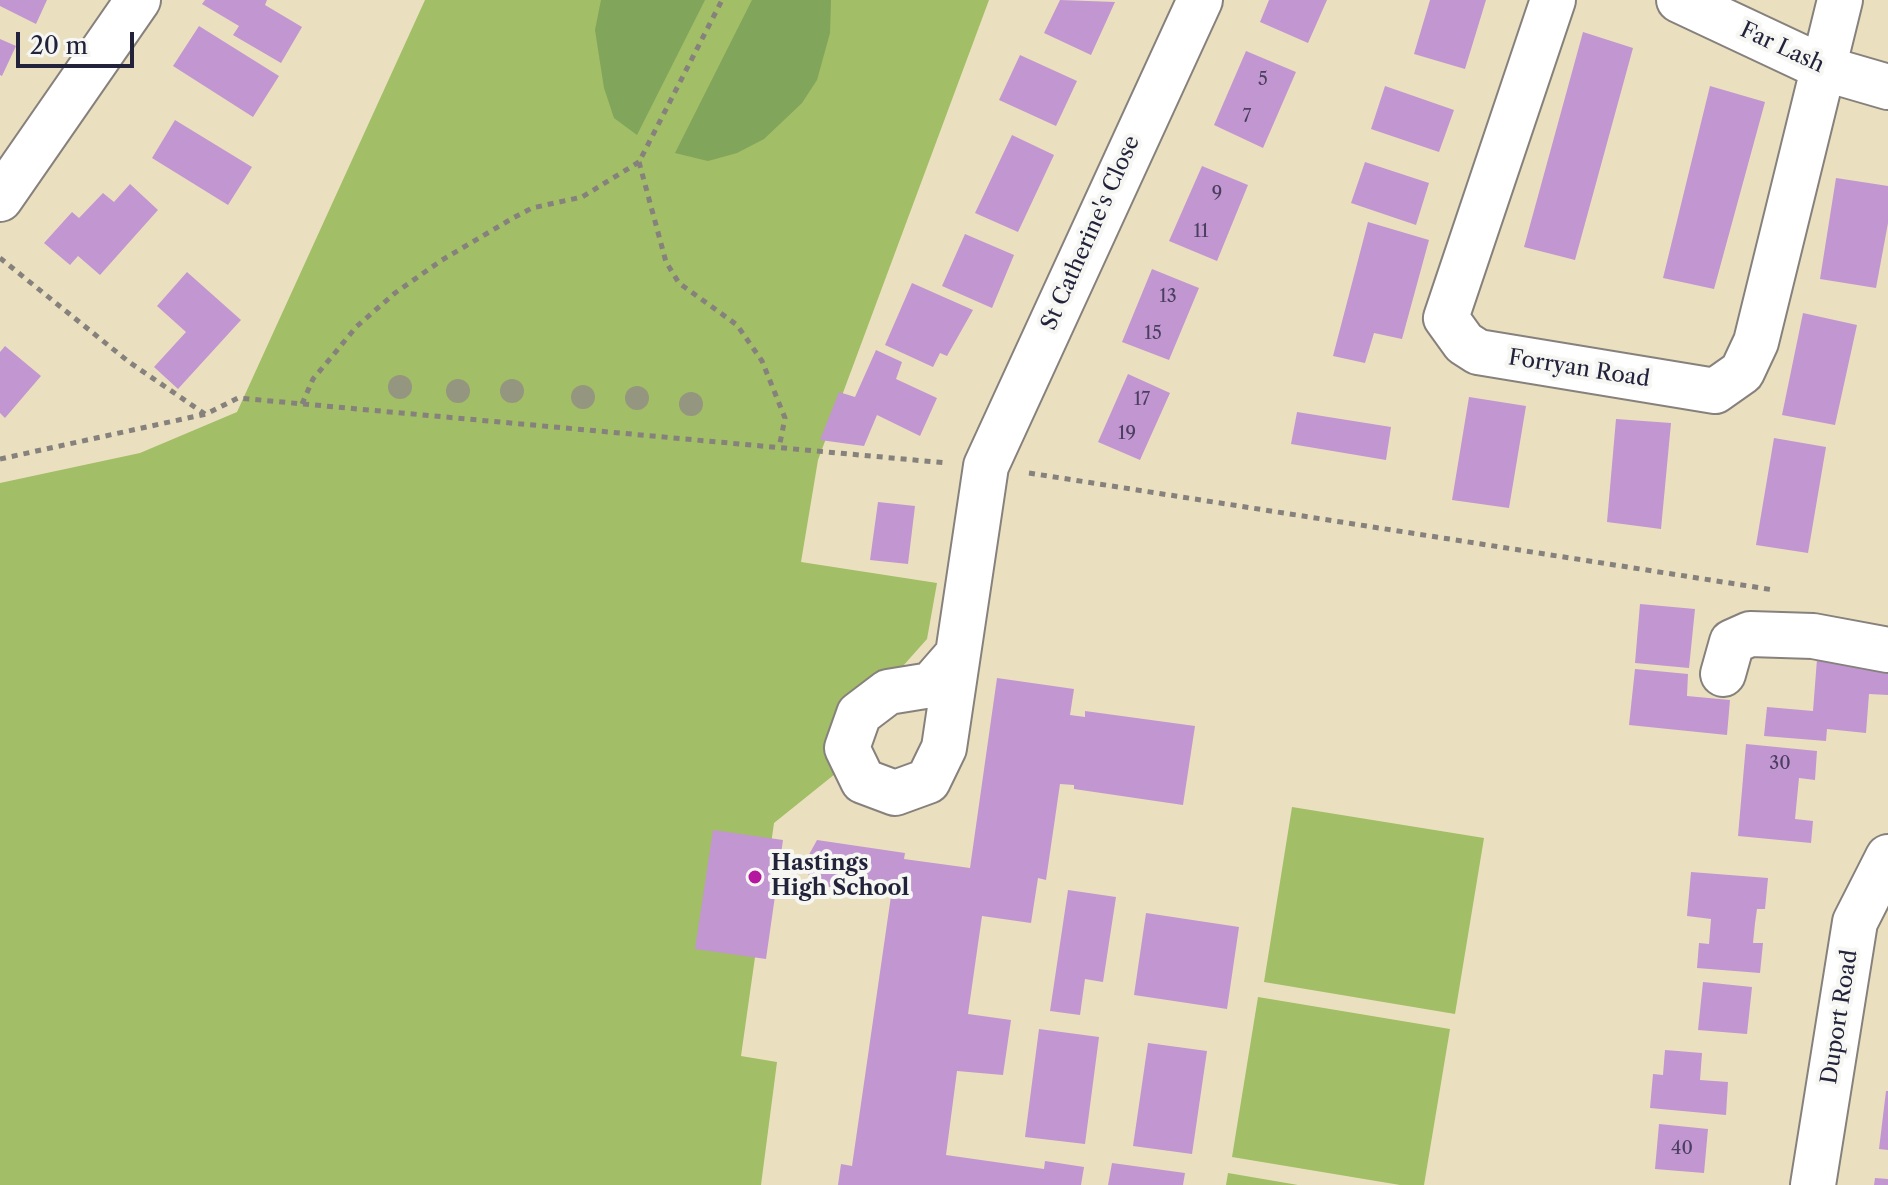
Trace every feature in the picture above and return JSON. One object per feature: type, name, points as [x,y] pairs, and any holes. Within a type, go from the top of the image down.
[{"type":"street","points":[[0,199],[138,0]]},
{"type":"street","name":"St Catherine's Close","points":[[958,654],[986,466],[1200,0]]},
{"type":"street","name":"Forryan Road","points":[[1553,0],[1446,318],[1464,343],[1478,352],[1715,391],[1731,381],[1742,372],[1756,342],[1826,69]]},
{"type":"street","name":"Far Lash","points":[[1679,0],[1826,69],[1888,87]]},
{"type":"street","points":[[1826,69],[1840,0]]},
{"type":"street","points":[[1723,674],[1732,642],[1750,634],[1813,636],[1888,650]]},
{"type":"street","name":"Duport Road","points":[[1813,1185],[1855,922],[1888,857]]},
{"type":"path","points":[[302,404],[313,379],[341,345],[395,293],[502,224],[532,208],[582,197],[639,162],[722,0]]},
{"type":"path","points":[[639,162],[666,262],[679,283],[737,325],[762,361],[785,418],[779,448]]},
{"type":"path","points":[[0,258],[129,362],[206,414]]},
{"type":"green space","points":[[425,0],[989,0],[818,460],[801,562],[937,583],[927,639],[830,748],[835,774],[774,823],[741,1056],[777,1062],[761,1185],[0,1185],[0,483],[140,453],[237,412]]},
{"type":"green space","points":[[601,0],[705,0],[637,135],[614,118],[604,88],[595,30]]},
{"type":"green space","points":[[752,0],[831,0],[830,33],[817,80],[802,103],[764,139],[737,153],[708,161],[675,153]]},
{"type":"green space","points":[[1292,807],[1484,838],[1455,1014],[1264,982]]},
{"type":"green space","points":[[1258,997],[1450,1029],[1424,1185],[1400,1185],[1232,1157]]},
{"type":"green space","points":[[1228,1173],[1298,1185],[1226,1185]]},
{"type":"building","points":[[0,0],[47,0],[36,24],[0,6]]},
{"type":"building","points":[[205,0],[267,0],[265,5],[302,27],[281,63],[233,35],[239,26],[202,4]]},
{"type":"building","points":[[1060,0],[1115,2],[1091,55],[1044,33]]},
{"type":"building","points":[[1269,0],[1327,0],[1308,43],[1260,22]]},
{"type":"building","points":[[1430,0],[1486,0],[1465,69],[1414,54]]},
{"type":"building","points":[[199,26],[279,76],[253,117],[173,66]]},
{"type":"building","points":[[1583,32],[1633,48],[1575,260],[1524,247]]},
{"type":"building","points":[[0,39],[16,46],[2,76],[0,75]]},
{"type":"building","points":[[1246,51],[1296,72],[1263,148],[1214,125]]},
{"type":"building","points":[[1020,55],[1077,81],[1056,126],[999,100]]},
{"type":"building","points":[[1385,86],[1454,110],[1439,152],[1371,129]]},
{"type":"building","points":[[1710,86],[1765,102],[1714,289],[1663,278]]},
{"type":"building","points":[[175,120],[252,167],[228,205],[152,158]]},
{"type":"building","points":[[1012,135],[1054,155],[1018,232],[975,213]]},
{"type":"building","points":[[1365,162],[1429,183],[1416,225],[1351,203]]},
{"type":"building","points":[[1202,166],[1248,185],[1217,261],[1169,241]]},
{"type":"building","points":[[1836,178],[1888,186],[1888,223],[1876,288],[1820,279]]},
{"type":"building","points":[[130,184],[158,210],[100,275],[78,256],[70,265],[44,243],[72,212],[79,218],[103,193],[114,202]]},
{"type":"building","points":[[1368,222],[1429,240],[1402,339],[1374,333],[1365,363],[1333,356]]},
{"type":"building","points":[[965,234],[1014,255],[992,308],[942,286]]},
{"type":"building","points":[[1152,269],[1199,288],[1169,360],[1122,342]]},
{"type":"building","points":[[187,272],[241,320],[178,389],[154,367],[186,332],[157,306]]},
{"type":"building","points":[[912,283],[973,310],[947,356],[940,353],[933,367],[885,345]]},
{"type":"building","points":[[1803,313],[1857,325],[1835,425],[1782,415]]},
{"type":"building","points":[[5,346],[41,376],[5,418],[0,413],[0,352]]},
{"type":"building","points":[[876,350],[902,362],[896,379],[937,398],[920,436],[877,415],[864,446],[820,440],[839,392],[855,397]]},
{"type":"building","points":[[1128,374],[1170,393],[1140,460],[1098,442]]},
{"type":"building","points":[[1469,397],[1526,406],[1509,508],[1452,500]]},
{"type":"building","points":[[1297,412],[1391,427],[1386,460],[1291,444]]},
{"type":"building","points":[[1616,419],[1671,423],[1661,529],[1607,522]]},
{"type":"building","points":[[1774,438],[1826,447],[1808,553],[1756,545]]},
{"type":"building","points":[[878,502],[915,506],[908,564],[870,560]]},
{"type":"building","points":[[1640,604],[1695,609],[1689,668],[1635,663]]},
{"type":"building","points":[[1888,657],[1888,695],[1869,694],[1866,733],[1827,729],[1826,741],[1764,736],[1767,707],[1813,711],[1817,659]]},
{"type":"building","points":[[1635,669],[1688,674],[1687,696],[1730,700],[1727,735],[1629,725]]},
{"type":"building","points":[[997,678],[1074,689],[1070,715],[1085,717],[1085,711],[1195,726],[1183,805],[1074,789],[1074,785],[1060,784],[1046,880],[1038,878],[1031,923],[982,916],[968,1014],[1011,1020],[1003,1075],[957,1071],[946,1155],[1044,1169],[1045,1161],[1084,1167],[1081,1185],[838,1185],[841,1164],[852,1166],[891,896],[810,884],[806,860],[817,840],[905,853],[904,859],[970,868]]},
{"type":"building","points":[[1746,744],[1817,751],[1815,780],[1799,778],[1795,819],[1813,821],[1811,843],[1738,836]]},
{"type":"building","points":[[713,830],[783,840],[766,959],[695,949]]},
{"type":"building","points":[[1691,872],[1768,878],[1765,909],[1757,909],[1753,943],[1763,943],[1760,973],[1697,968],[1699,943],[1709,944],[1711,919],[1687,916]]},
{"type":"building","points":[[1068,890],[1116,897],[1103,982],[1085,979],[1080,1015],[1050,1011]]},
{"type":"building","points":[[1146,913],[1239,927],[1227,1009],[1134,995]]},
{"type":"building","points":[[1703,982],[1752,987],[1747,1034],[1698,1030]]},
{"type":"building","points":[[1039,1029],[1099,1037],[1085,1144],[1025,1137]]},
{"type":"building","points":[[1148,1043],[1207,1051],[1192,1154],[1133,1146]]},
{"type":"building","points":[[1665,1050],[1702,1053],[1700,1080],[1728,1082],[1726,1115],[1650,1108],[1653,1074],[1663,1075]]},
{"type":"building","points":[[1888,1091],[1888,1150],[1879,1149]]},
{"type":"building","points":[[1659,1124],[1708,1129],[1704,1173],[1655,1169]]},
{"type":"building","points":[[1112,1163],[1185,1173],[1183,1185],[1108,1185]]},
{"type":"building","points":[[1875,1178],[1888,1179],[1888,1185],[1874,1185]]},
{"type":"place","name":"Hastings High School","points":[[755,877]]}]
